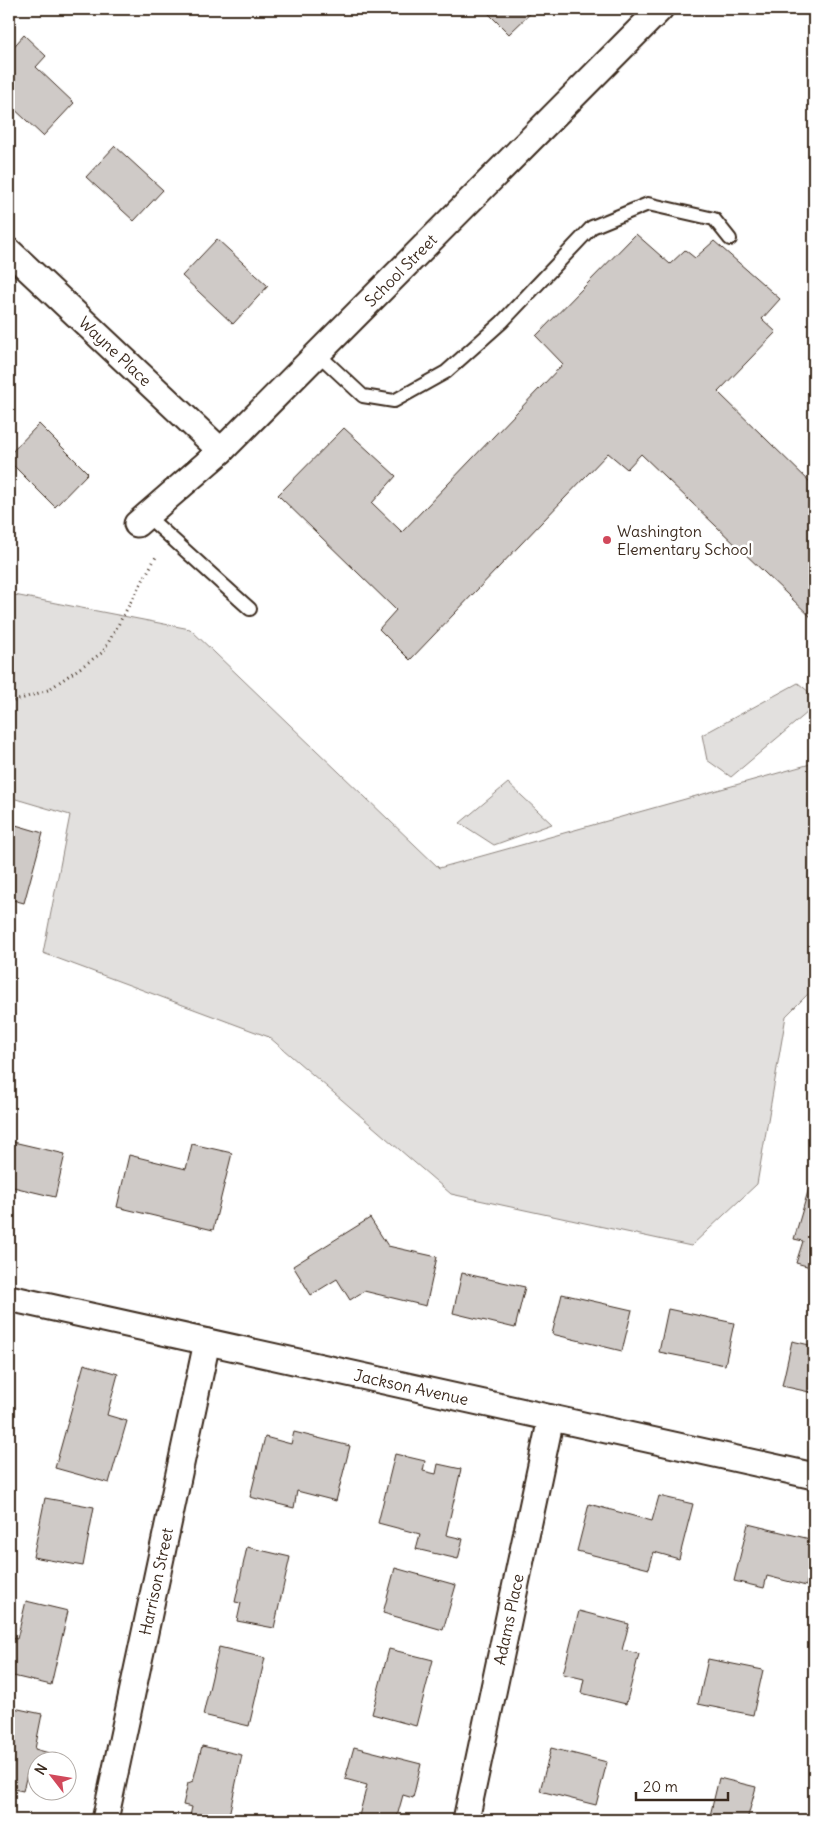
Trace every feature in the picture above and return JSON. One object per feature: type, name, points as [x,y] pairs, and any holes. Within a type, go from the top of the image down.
[{"type":"street","name":"School Street","points":[[142,520],[221,452],[660,9]]},
{"type":"street","name":"Wayne Place","points":[[9,251],[221,452]]},
{"type":"street","name":"Jackson Avenue","points":[[9,1298],[814,1476]]},
{"type":"street","name":"Harrison Street","points":[[105,1820],[207,1342]]},
{"type":"street","name":"Adams Place","points":[[466,1820],[551,1418]]},
{"type":"lane","points":[[318,354],[363,396],[394,401],[446,372],[502,322],[592,227],[648,204],[714,219],[730,238]]},
{"type":"lane","points":[[142,520],[168,535],[250,609]]},
{"type":"path","points":[[9,703],[48,690],[103,652],[168,535]]},
{"type":"shaded area","points":[[9,594],[190,629],[439,868],[814,763],[814,988],[786,1016],[757,1184],[691,1246],[451,1194],[269,1037],[43,953],[70,815],[9,797]]},
{"type":"shaded area","points":[[798,683],[814,696],[814,707],[731,777],[707,760],[702,735]]},
{"type":"shaded area","points":[[508,783],[552,824],[494,845],[460,823]]},
{"type":"building","points":[[484,9],[535,9],[509,34]]},
{"type":"building","points":[[24,35],[46,56],[36,67],[74,103],[43,136],[9,104],[9,52]]},
{"type":"building","points":[[115,146],[163,190],[134,221],[86,177]]},
{"type":"building","name":"Washington Elementary School","points":[[636,234],[670,264],[685,250],[695,258],[714,241],[780,299],[762,319],[776,332],[718,392],[814,486],[814,620],[641,454],[627,469],[608,453],[410,660],[379,629],[396,610],[278,495],[344,428],[396,476],[372,503],[402,532],[563,364],[536,336]]},
{"type":"building","points":[[217,239],[268,286],[233,324],[182,276]]},
{"type":"building","points":[[39,424],[88,473],[55,507],[9,461],[9,455]]},
{"type":"building","points":[[9,823],[43,833],[24,903],[9,899]]},
{"type":"building","points":[[9,1141],[65,1154],[55,1197],[9,1186]]},
{"type":"building","points":[[192,1144],[232,1153],[213,1230],[117,1207],[129,1155],[186,1169]]},
{"type":"building","points":[[814,1171],[814,1268],[796,1263],[803,1241],[794,1239]]},
{"type":"building","points":[[370,1218],[388,1246],[437,1257],[426,1306],[364,1291],[350,1300],[337,1279],[311,1295],[293,1266]]},
{"type":"building","points":[[462,1273],[525,1287],[515,1328],[453,1313]]},
{"type":"building","points":[[562,1294],[632,1310],[622,1351],[552,1334]]},
{"type":"building","points":[[668,1309],[734,1323],[725,1365],[659,1352]]},
{"type":"building","points":[[792,1341],[814,1346],[814,1393],[782,1386]]},
{"type":"building","points":[[84,1364],[118,1374],[107,1415],[127,1421],[109,1483],[55,1468]]},
{"type":"building","points":[[294,1432],[350,1446],[336,1501],[297,1491],[294,1508],[250,1497],[265,1437],[291,1444]]},
{"type":"building","points":[[395,1454],[425,1461],[423,1471],[436,1474],[438,1464],[461,1469],[446,1535],[463,1539],[458,1559],[416,1549],[420,1534],[378,1523]]},
{"type":"building","points":[[659,1496],[693,1504],[679,1559],[654,1552],[649,1569],[577,1551],[589,1504],[652,1521]]},
{"type":"building","points":[[45,1498],[94,1507],[83,1566],[33,1557]]},
{"type":"building","points":[[748,1524],[814,1540],[814,1554],[806,1586],[767,1576],[764,1588],[734,1581]]},
{"type":"building","points":[[247,1547],[290,1557],[274,1628],[237,1621],[241,1603],[235,1602]]},
{"type":"building","points":[[395,1568],[456,1585],[443,1630],[383,1613]]},
{"type":"building","points":[[26,1601],[68,1611],[51,1685],[9,1675],[9,1637],[17,1639]]},
{"type":"building","points":[[579,1611],[629,1624],[622,1650],[639,1654],[626,1704],[581,1693],[584,1679],[563,1674]]},
{"type":"building","points":[[219,1647],[265,1658],[249,1726],[203,1715]]},
{"type":"building","points":[[389,1649],[433,1660],[416,1726],[372,1714]]},
{"type":"building","points":[[708,1659],[763,1670],[753,1715],[698,1704]]},
{"type":"building","points":[[9,1707],[42,1714],[35,1749],[46,1752],[28,1752],[28,1774],[23,1791],[9,1788]]},
{"type":"building","points":[[202,1746],[242,1755],[228,1820],[189,1820],[192,1807],[183,1805],[188,1783],[193,1781]]},
{"type":"building","points":[[354,1747],[421,1764],[413,1798],[403,1795],[396,1820],[358,1820],[367,1785],[345,1779]]},
{"type":"building","points":[[551,1748],[607,1762],[596,1805],[540,1791]]},
{"type":"building","points":[[719,1778],[756,1787],[747,1820],[709,1820]]},
{"type":"place","name":"Washington Elementary School","points":[[607,540]]}]
